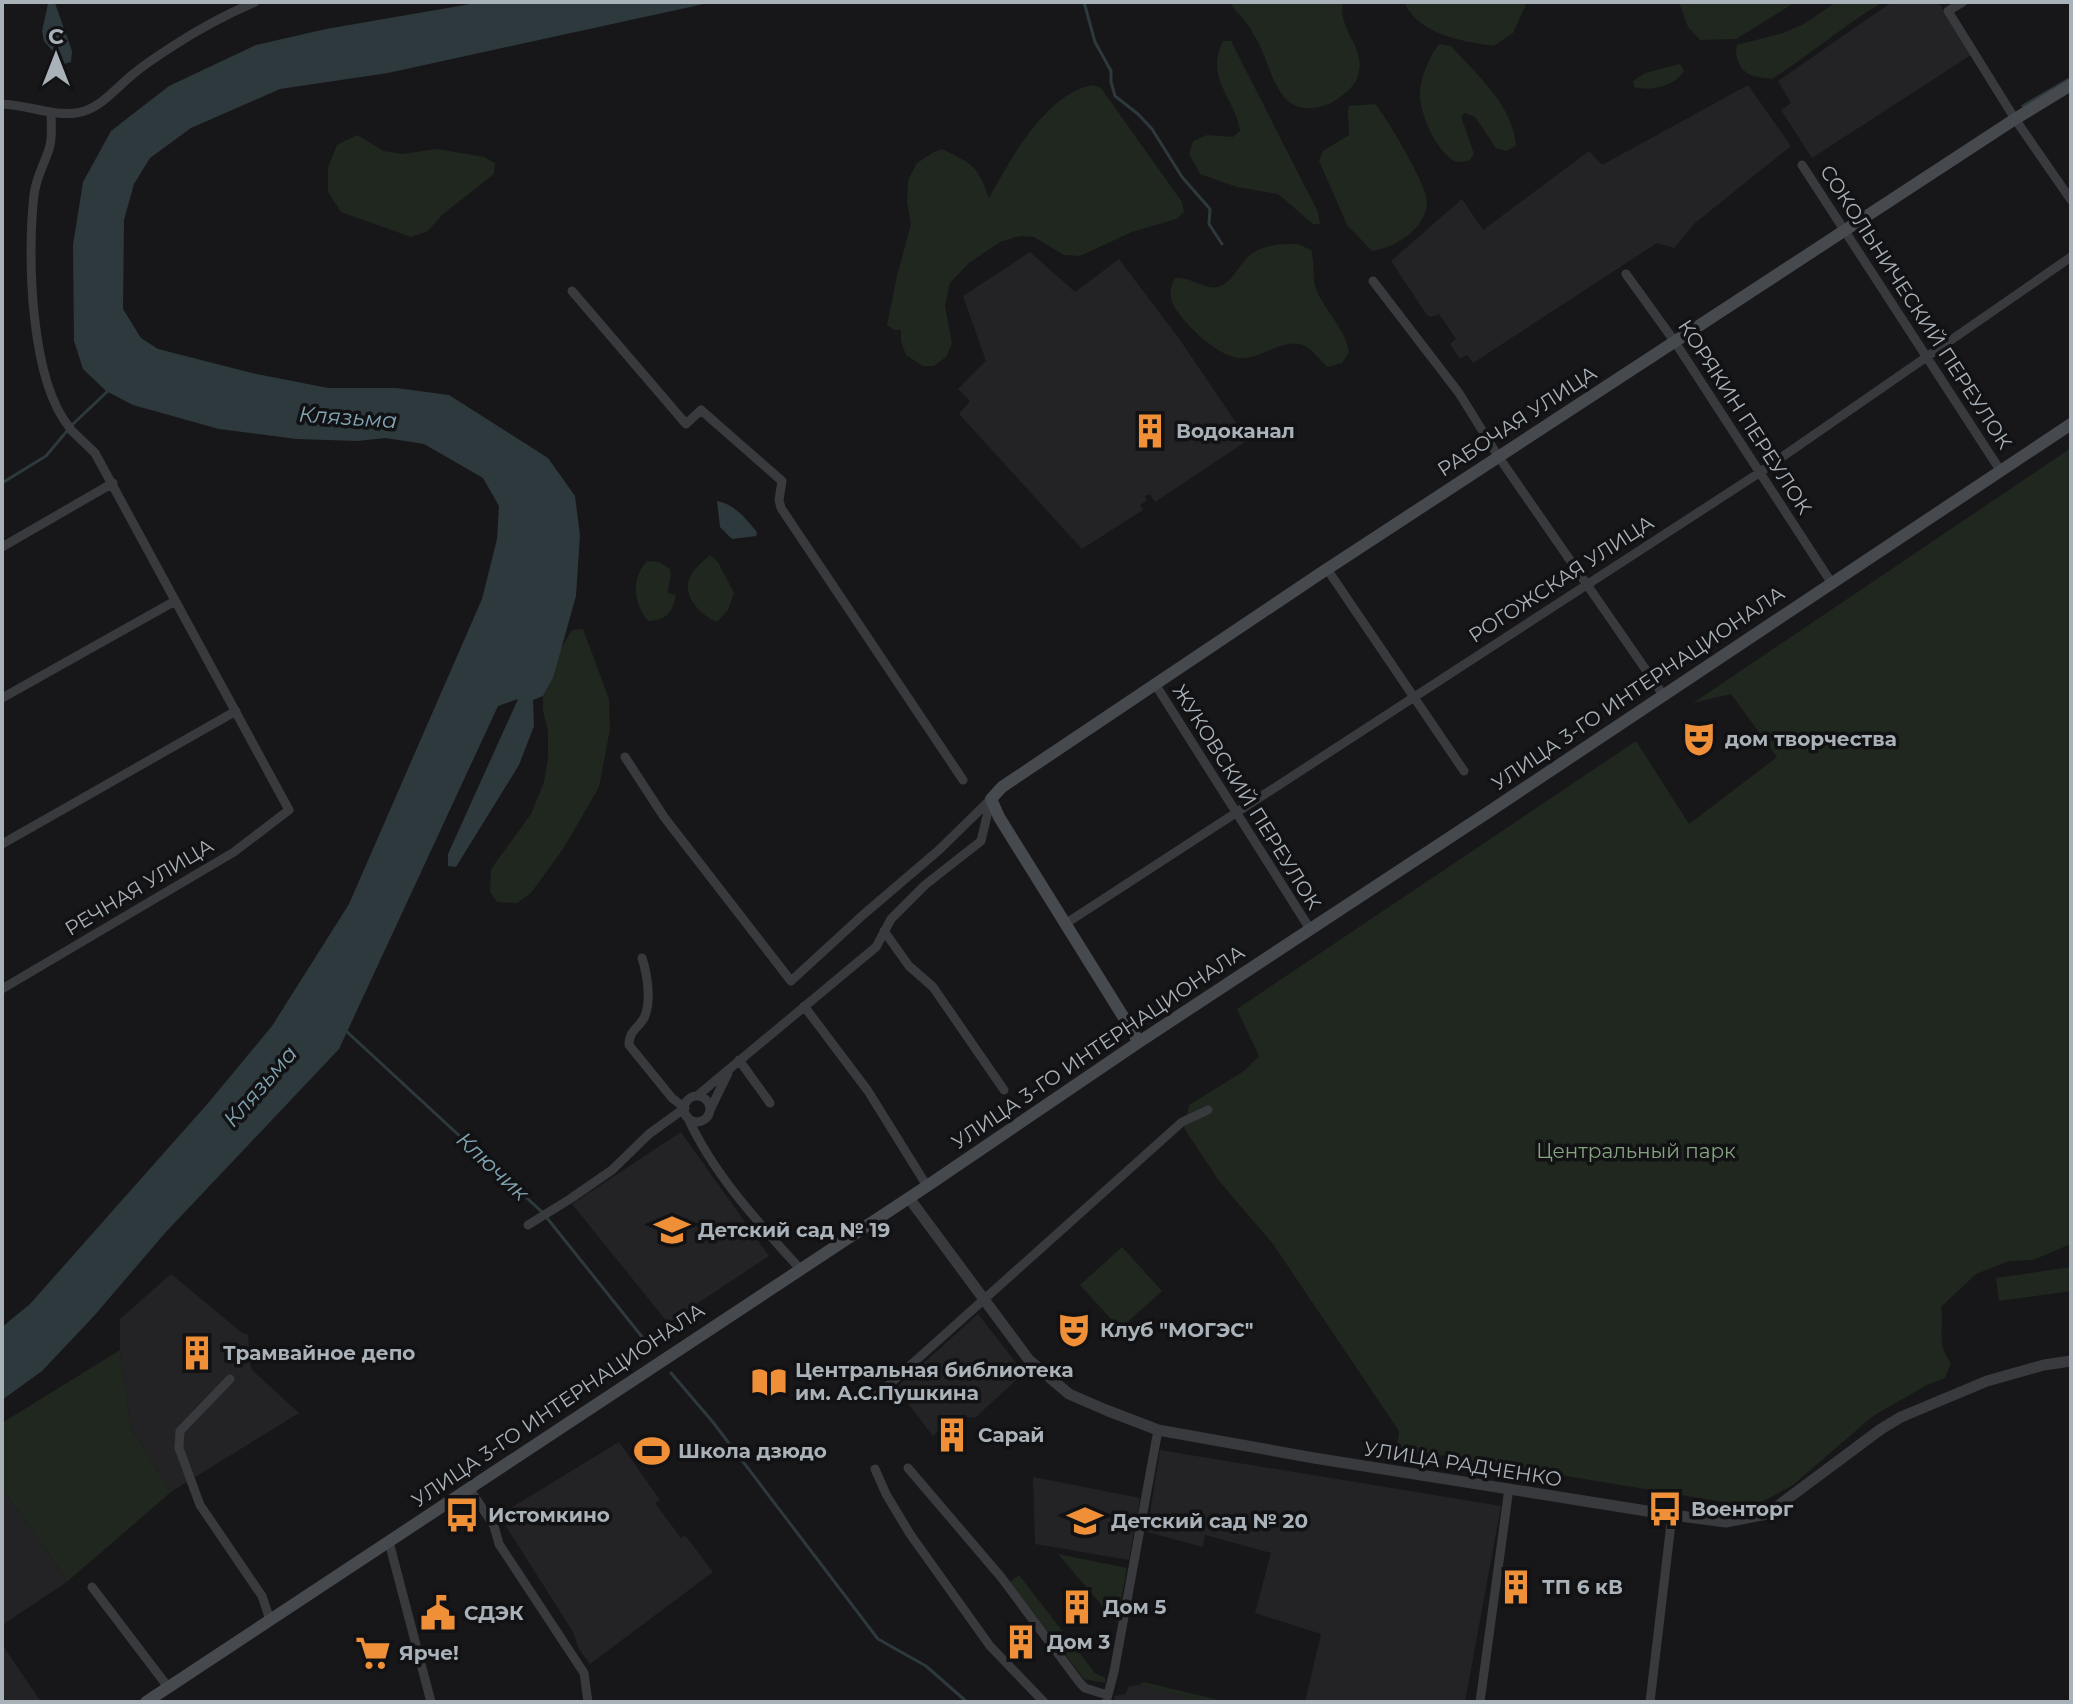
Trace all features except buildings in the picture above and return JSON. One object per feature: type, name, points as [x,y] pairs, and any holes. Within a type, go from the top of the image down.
[{"type":"main road","name":"РАБОЧАЯ УЛИЦА","points":[[991,799],[1002,787],[1327,569],[2071,85]]},
{"type":"main road","name":"УЛИЦА 3-ГО ИНТЕРНАЦИОНАЛА","points":[[146,1702],[2071,424]]},
{"type":"main road","points":[[991,799],[999,817],[1139,1042]]},
{"type":"street","points":[[2,104],[25,105],[51,112],[77,113],[88,110],[173,45],[255,2]]},
{"type":"street","points":[[1963,2],[1948,11],[2015,119],[2071,200]]},
{"type":"street","points":[[2,844],[236,711],[113,483],[95,453],[69,427],[57,409],[46,379],[34,310],[34,196],[38,172],[50,147],[51,112]]},
{"type":"street","name":"СОКОЛЬНИЧЕСКИЙ ПЕРЕУЛОК","points":[[1802,165],[2000,470]]},
{"type":"street","name":"РОГОЖСКАЯ УЛИЦА","points":[[1065,924],[1759,473],[2071,257]]},
{"type":"street","name":"КОРЯКИН ПЕРЕУЛОК","points":[[1626,274],[1675,342],[1831,582]]},
{"type":"street","points":[[1373,281],[1459,393],[1498,456],[1664,696]]},
{"type":"street","points":[[572,291],[686,424],[701,410],[782,481],[781,508],[963,780]]},
{"type":"street","points":[[2,547],[113,483]]},
{"type":"street","points":[[1327,569],[1464,771]]},
{"type":"street","points":[[2,698],[175,601]]},
{"type":"street","name":"ЖУКОВСКИЙ ПЕРЕУЛОК","points":[[1155,684],[1310,929]]},
{"type":"street","name":"РЕЧНАЯ УЛИЦА","points":[[2,989],[234,852],[289,810],[236,711]]},
{"type":"street","points":[[625,757],[664,817],[791,981],[939,850],[991,799]]},
{"type":"street","points":[[800,1269],[735,1193],[697,1138],[686,1112],[689,1099],[697,1096],[876,947],[891,919],[925,885],[981,841],[991,799]]},
{"type":"street","points":[[884,931],[909,966],[933,987],[1004,1090]]},
{"type":"street","points":[[642,958],[647,984],[646,1006],[644,1018],[633,1029],[629,1045],[693,1121],[702,1121]]},
{"type":"street","points":[[804,1006],[868,1091],[927,1186]]},
{"type":"street","points":[[735,1063],[770,1103]]},
{"type":"street","points":[[697,1138],[702,1121],[735,1063]]},
{"type":"street","points":[[697,1096],[705,1099],[710,1110]]},
{"type":"street","points":[[875,1397],[1182,1122],[1208,1110]]},
{"type":"street","points":[[528,1225],[612,1170],[649,1134],[686,1112]]},
{"type":"street","name":"УЛИЦА РАДЧЕНКО","points":[[909,1198],[1029,1360],[1069,1394],[1158,1430],[1672,1515],[1726,1522],[1767,1514],[1901,1417],[1987,1381],[2071,1361]]},
{"type":"street","points":[[230,1379],[180,1431],[179,1448],[200,1505],[262,1596],[270,1620]]},
{"type":"street","points":[[908,1468],[1001,1577],[1080,1683],[1106,1699],[1114,1672],[1158,1430]]},
{"type":"street","points":[[875,1469],[910,1534],[982,1634],[1044,1702]]},
{"type":"street","points":[[469,1488],[494,1526],[499,1544],[584,1673],[588,1702]]},
{"type":"street","points":[[1480,1702],[1509,1488]]},
{"type":"street","points":[[1650,1702],[1672,1515]]},
{"type":"street","points":[[389,1542],[431,1702]]},
{"type":"street","points":[[92,1587],[168,1687]]},
{"type":"shaded area","points":[[1892,2],[1938,2],[1971,55],[1812,158],[1781,110],[1791,103],[1778,81]]},
{"type":"shaded area","points":[[1748,85],[1791,146],[1695,223],[1674,248],[1657,243],[1473,363],[1467,355],[1460,359],[1450,344],[1456,339],[1439,314],[1427,315],[1391,261],[1462,199],[1483,230],[1589,151],[1602,165]]},
{"type":"shaded area","points":[[1030,252],[1075,292],[1119,259],[1180,340],[1248,440],[1155,502],[1150,494],[1145,496],[1147,500],[1140,505],[1143,510],[1082,549],[959,414],[970,401],[958,389],[986,361],[963,296]]},
{"type":"shaded area","name":"Детский сад № 19","points":[[681,1132],[769,1256],[668,1323],[572,1204]]},
{"type":"shaded area","name":"Трамвайное депо","points":[[171,1274],[248,1335],[251,1369],[299,1413],[171,1492],[131,1428],[120,1350],[120,1319]]},
{"type":"shaded area","points":[[978,1314],[1024,1373],[975,1418],[956,1416],[933,1436],[896,1388]]},
{"type":"shaded area","points":[[619,1442],[660,1500],[655,1503],[681,1538],[685,1535],[713,1572],[590,1664],[499,1515]]},
{"type":"shaded area","points":[[1160,1450],[1501,1506],[1465,1702],[1305,1702],[1321,1634],[1255,1613],[1271,1553],[1205,1535],[1203,1547],[1147,1532]]},
{"type":"shaded area","name":"Детский сад № 20","points":[[1033,1477],[1140,1498],[1129,1560],[1035,1544]]},
{"type":"shaded area","points":[[2,1488],[68,1581],[2,1625]]},
{"type":"shaded area","points":[[2,1644],[41,1702],[2,1702]]},
{"type":"shaded area","points":[[1138,1685],[1186,1696],[1184,1702],[1115,1702],[1114,1696],[1125,1694],[1129,1686]]},
{"type":"green space","points":[[1230,2],[1343,2],[1344,20],[1360,63],[1353,85],[1336,100],[1322,106],[1301,107],[1291,103],[1276,86],[1252,31]]},
{"type":"green space","points":[[1404,2],[1527,2],[1513,33],[1494,46],[1455,39],[1430,29],[1411,13]]},
{"type":"green space","points":[[1679,2],[1796,2],[1736,39],[1700,40],[1688,27]]},
{"type":"green space","points":[[1836,2],[1883,2],[1772,79],[1751,75],[1741,66],[1737,58],[1737,45],[1804,24]]},
{"type":"green space","points":[[1223,41],[1231,41],[1318,212],[1320,224],[1313,224],[1278,194],[1237,187],[1200,174],[1189,154],[1193,141],[1207,135],[1233,137],[1240,131],[1219,78],[1218,54]]},
{"type":"green space","points":[[1439,44],[1451,46],[1492,92],[1508,117],[1516,146],[1506,151],[1496,148],[1475,117],[1465,113],[1461,116],[1474,154],[1469,161],[1457,162],[1442,151],[1430,131],[1420,99],[1424,73]]},
{"type":"green space","points":[[1680,64],[1684,71],[1675,81],[1654,88],[1634,87],[1633,81],[1645,73]]},
{"type":"green space","points":[[1093,85],[1101,88],[1182,202],[1184,212],[1176,219],[1132,232],[1080,256],[1064,255],[1034,237],[1020,236],[1000,242],[969,263],[950,283],[945,306],[952,344],[946,357],[934,366],[923,366],[906,355],[901,330],[887,325],[911,224],[907,202],[908,180],[917,163],[942,149],[973,167],[989,198],[1031,130],[1045,114],[1076,91]]},
{"type":"green space","points":[[1375,104],[1414,167],[1427,201],[1426,211],[1416,228],[1400,241],[1372,251],[1347,225],[1319,161],[1323,151],[1349,135],[1349,106]]},
{"type":"green space","points":[[357,135],[384,151],[402,154],[437,149],[484,157],[495,163],[494,174],[442,215],[428,231],[411,237],[341,212],[328,192],[328,167],[337,145]]},
{"type":"green space","points":[[1298,244],[1311,250],[1316,289],[1347,343],[1349,352],[1342,363],[1328,367],[1308,348],[1297,344],[1280,346],[1246,358],[1229,356],[1200,336],[1172,302],[1171,290],[1175,278],[1218,287],[1227,282],[1254,252],[1272,246]]},
{"type":"green space","name":"Центральный парк","points":[[2071,448],[2071,1244],[2033,1260],[2009,1261],[1976,1274],[1941,1307],[1943,1348],[1951,1363],[1945,1378],[1873,1416],[1793,1485],[1753,1507],[1397,1448],[1399,1431],[1273,1244],[1219,1181],[1184,1128],[1189,1105],[1244,1071],[1259,1056],[1237,1009],[1636,741],[1689,824],[1777,757],[1731,694],[1693,703]]},
{"type":"green space","points":[[710,555],[718,562],[734,593],[728,610],[717,622],[698,609],[688,590],[692,572]]},
{"type":"green space","points":[[647,561],[659,562],[670,569],[668,593],[676,595],[668,614],[648,621],[636,592],[638,576]]},
{"type":"green space","points":[[583,629],[609,699],[610,729],[599,787],[563,849],[531,893],[517,903],[497,902],[490,892],[491,869],[531,814],[544,782],[548,731],[543,696],[553,678],[560,650],[572,630]]},
{"type":"green space","points":[[1122,1247],[1162,1291],[1120,1329],[1080,1285]]},
{"type":"green space","points":[[2071,1267],[2071,1291],[1999,1301],[1996,1278]]},
{"type":"green space","points":[[120,1350],[131,1428],[171,1492],[68,1581],[2,1488],[2,1423]]},
{"type":"green space","points":[[1058,1554],[1127,1568],[1117,1623]]},
{"type":"green space","points":[[1019,1575],[1106,1683],[1084,1679],[1010,1582]]},
{"type":"green space","points":[[1143,1682],[1227,1702],[1184,1702],[1185,1696],[1138,1685]]},
{"type":"water","name":"Клязьма","points":[[482,2],[713,2],[388,73],[280,89],[191,128],[150,158],[134,184],[124,220],[123,309],[141,338],[158,349],[328,388],[396,388],[449,395],[548,458],[575,496],[580,535],[576,596],[553,678],[543,696],[533,700],[534,726],[519,765],[456,867],[448,866],[448,854],[518,699],[498,706],[339,1049],[165,1233],[42,1371],[2,1400],[2,1327],[30,1304],[272,1026],[349,904],[482,599],[497,539],[499,506],[483,478],[424,444],[386,438],[357,441],[297,439],[219,429],[133,405],[106,391],[83,369],[74,341],[73,245],[83,182],[111,131],[169,86],[256,45],[326,29]]},
{"type":"water","points":[[55,3],[72,51],[71,62],[64,64],[44,41],[42,31],[48,4]]},
{"type":"water","points":[[717,501],[740,513],[757,532],[756,536],[732,539],[720,527]]},
{"type":"waterway","points":[[1084,2],[1095,42],[1111,71],[1115,96],[1152,129],[1182,177],[1210,209],[1209,224],[1222,244]]},
{"type":"waterway","points":[[2023,106],[2071,78]]},
{"type":"waterway","points":[[72,425],[110,389]]},
{"type":"waterway","points":[[2,483],[46,456],[67,431]]},
{"type":"waterway","name":"Ключик","points":[[345,1030],[542,1212]]},
{"type":"waterway","name":"Ключик","points":[[547,1218],[647,1343]]},
{"type":"waterway","name":"Ключик","points":[[671,1373],[712,1421],[878,1639],[926,1666],[967,1702]]},
{"type":"place","name":"Водоканал","points":[[1150,431]]},
{"type":"place","name":"дом творчества","points":[[1699,739]]},
{"type":"place","name":"Детский сад № 19","points":[[672,1230]]},
{"type":"place","name":"Клуб \"МОГЭС\"","points":[[1074,1330]]},
{"type":"place","name":"Трамвайное депо","points":[[197,1353]]},
{"type":"place","name":"Центральная библиотека им. А.С.Пушкина","points":[[769,1382]]},
{"type":"place","name":"Сарай","points":[[952,1435]]},
{"type":"place","name":"Школа дзюдо","points":[[652,1451]]},
{"type":"place","name":"Военторг","points":[[1665,1509]]},
{"type":"place","name":"Истомкино","points":[[462,1515]]},
{"type":"place","name":"Детский сад № 20","points":[[1085,1521]]},
{"type":"place","name":"ТП 6 кВ","points":[[1516,1587]]},
{"type":"place","name":"Дом 5","points":[[1077,1607]]},
{"type":"place","name":"СДЭК","points":[[438,1613]]},
{"type":"place","name":"Дом 3","points":[[1021,1642]]},
{"type":"place","name":"Ярче!","points":[[373,1653]]}]
